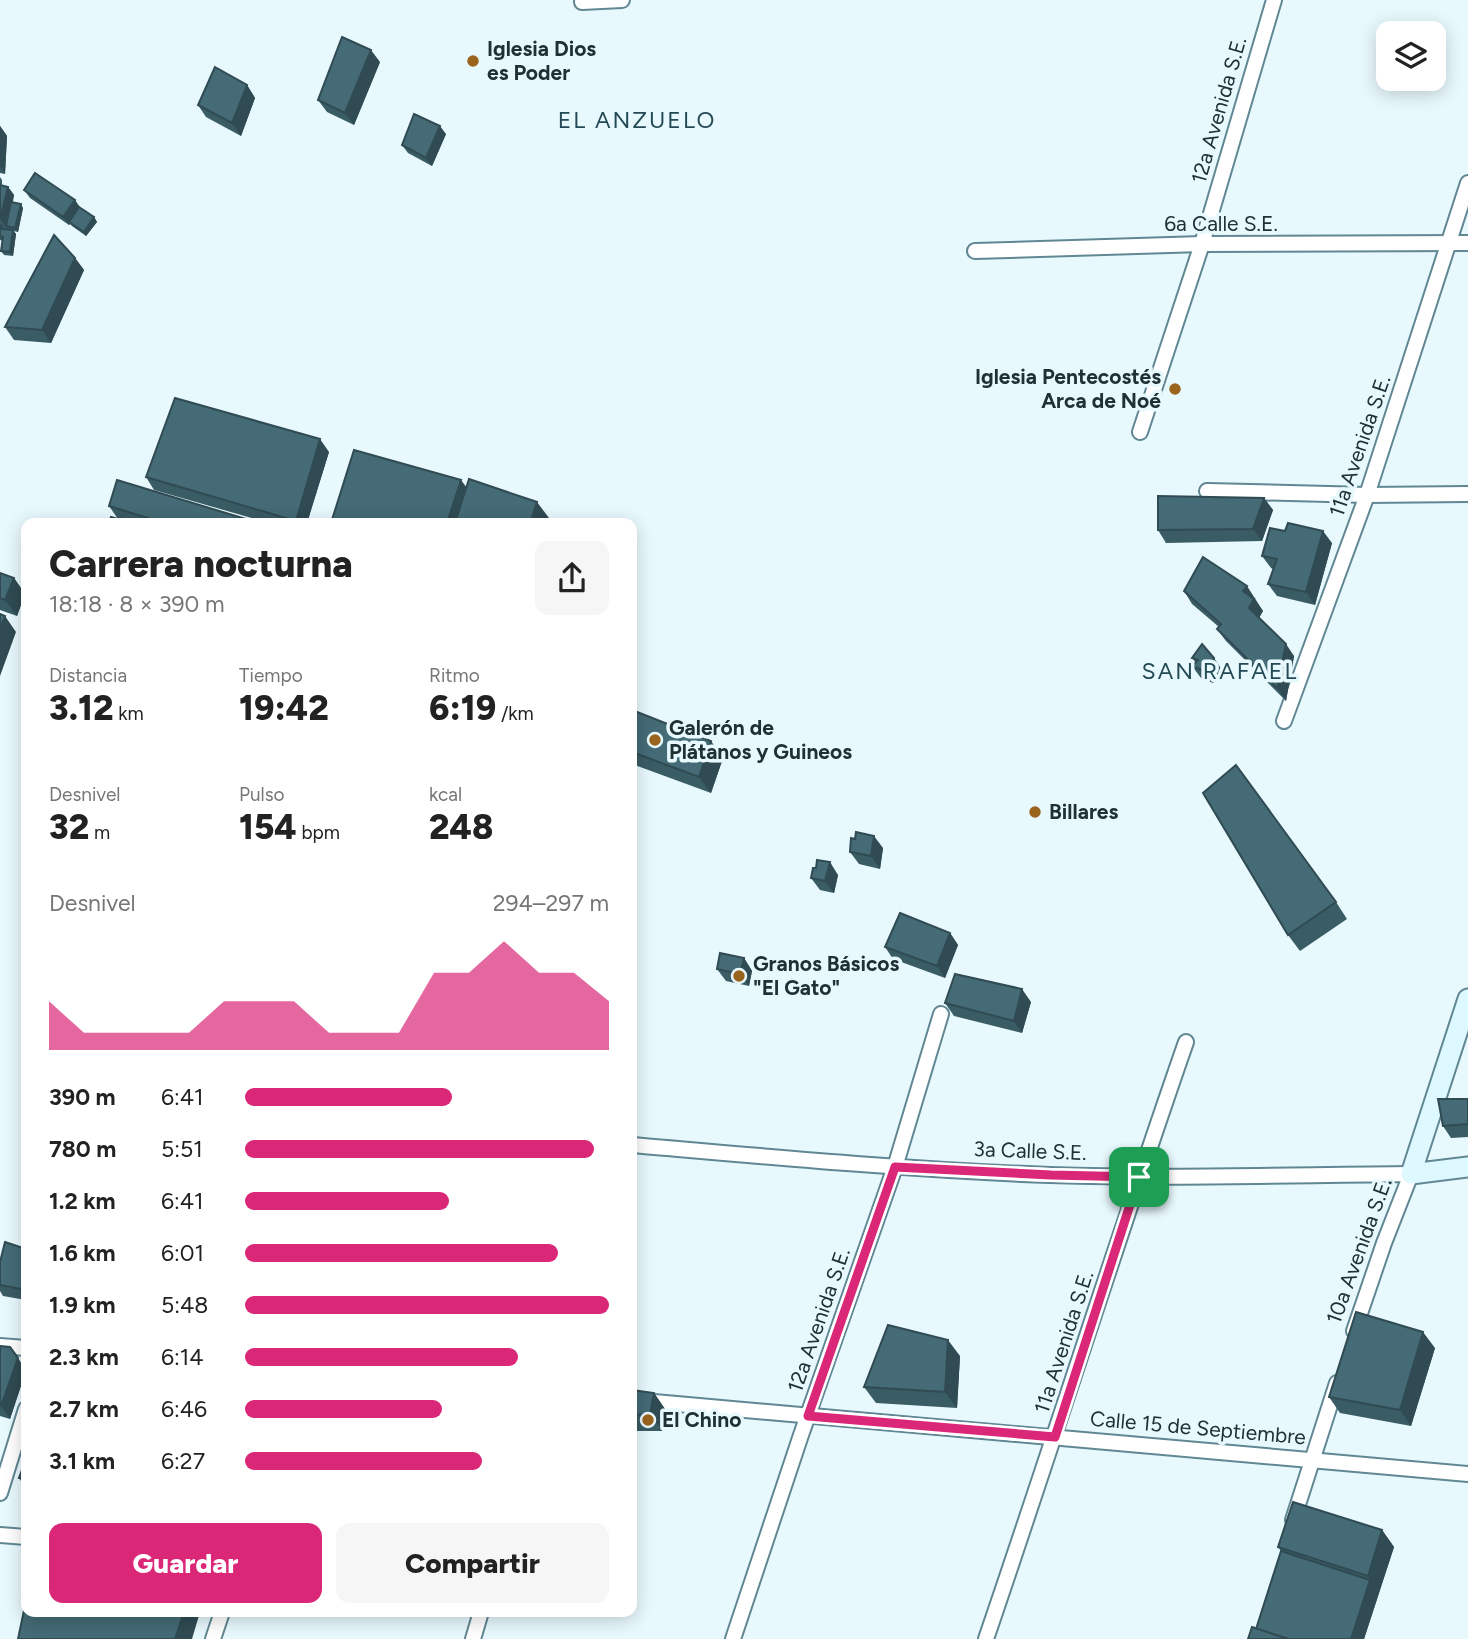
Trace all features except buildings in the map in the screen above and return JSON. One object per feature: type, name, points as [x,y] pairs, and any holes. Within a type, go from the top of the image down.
[{"type":"street","points":[[583,2],[622,0]]},
{"type":"street","name":"12a Avenida S.E.","points":[[1140,432],[1202,244],[1274,0]]},
{"type":"street","name":"11a Avenida S.E.","points":[[1284,721],[1367,495],[1468,183]]},
{"type":"street","name":"6a Calle S.E.","points":[[975,251],[1202,244],[1468,243]]},
{"type":"street","points":[[1208,491],[1367,495],[1468,494]]},
{"type":"street","name":"10a Avenida S.E.","points":[[1350,1345],[1384,1243],[1411,1174],[1468,999]]},
{"type":"street","name":"12a Avenida S.E.","points":[[733,1639],[895,1167],[941,1014]]},
{"type":"street","name":"11a Avenida S.E.","points":[[986,1639],[1186,1042]]},
{"type":"street","name":"3a Calle S.E.","points":[[637,1145],[895,1167],[1051,1175],[1139,1177],[1411,1174],[1468,1167]]},
{"type":"street","points":[[0,1346],[21,1348]]},
{"type":"street","points":[[1288,1536],[1341,1370]]},
{"type":"street","name":"Calle 15 de Septiembre","points":[[637,1400],[1468,1474]]},
{"type":"street","points":[[0,1493],[21,1425]]},
{"type":"street","points":[[0,1535],[21,1537]]},
{"type":"street","points":[[213,1639],[220,1617]]},
{"type":"street","points":[[473,1639],[480,1617]]},
{"type":"place","name":"Iglesia Dios es Poder","points":[[473,61]]},
{"type":"place","name":"Iglesia Pentecostés Arca de Noé","points":[[1175,389]]},
{"type":"place","name":"Galerón de Plátanos y Guineos","points":[[655,740]]},
{"type":"place","name":"Billares","points":[[1035,812]]},
{"type":"place","name":"Granos Básicos \"El Gato\"","points":[[739,976]]},
{"type":"place","name":"El Chino","points":[[648,1420]]},
{"type":"district","name":"EL ANZUELO","points":[[637,120]]},
{"type":"district","name":"SAN RAFAEL","points":[[1220,671]]},
{"type":"route","points":[[895,1167],[1139,1177],[1055,1437],[808,1416],[895,1167]]}]
